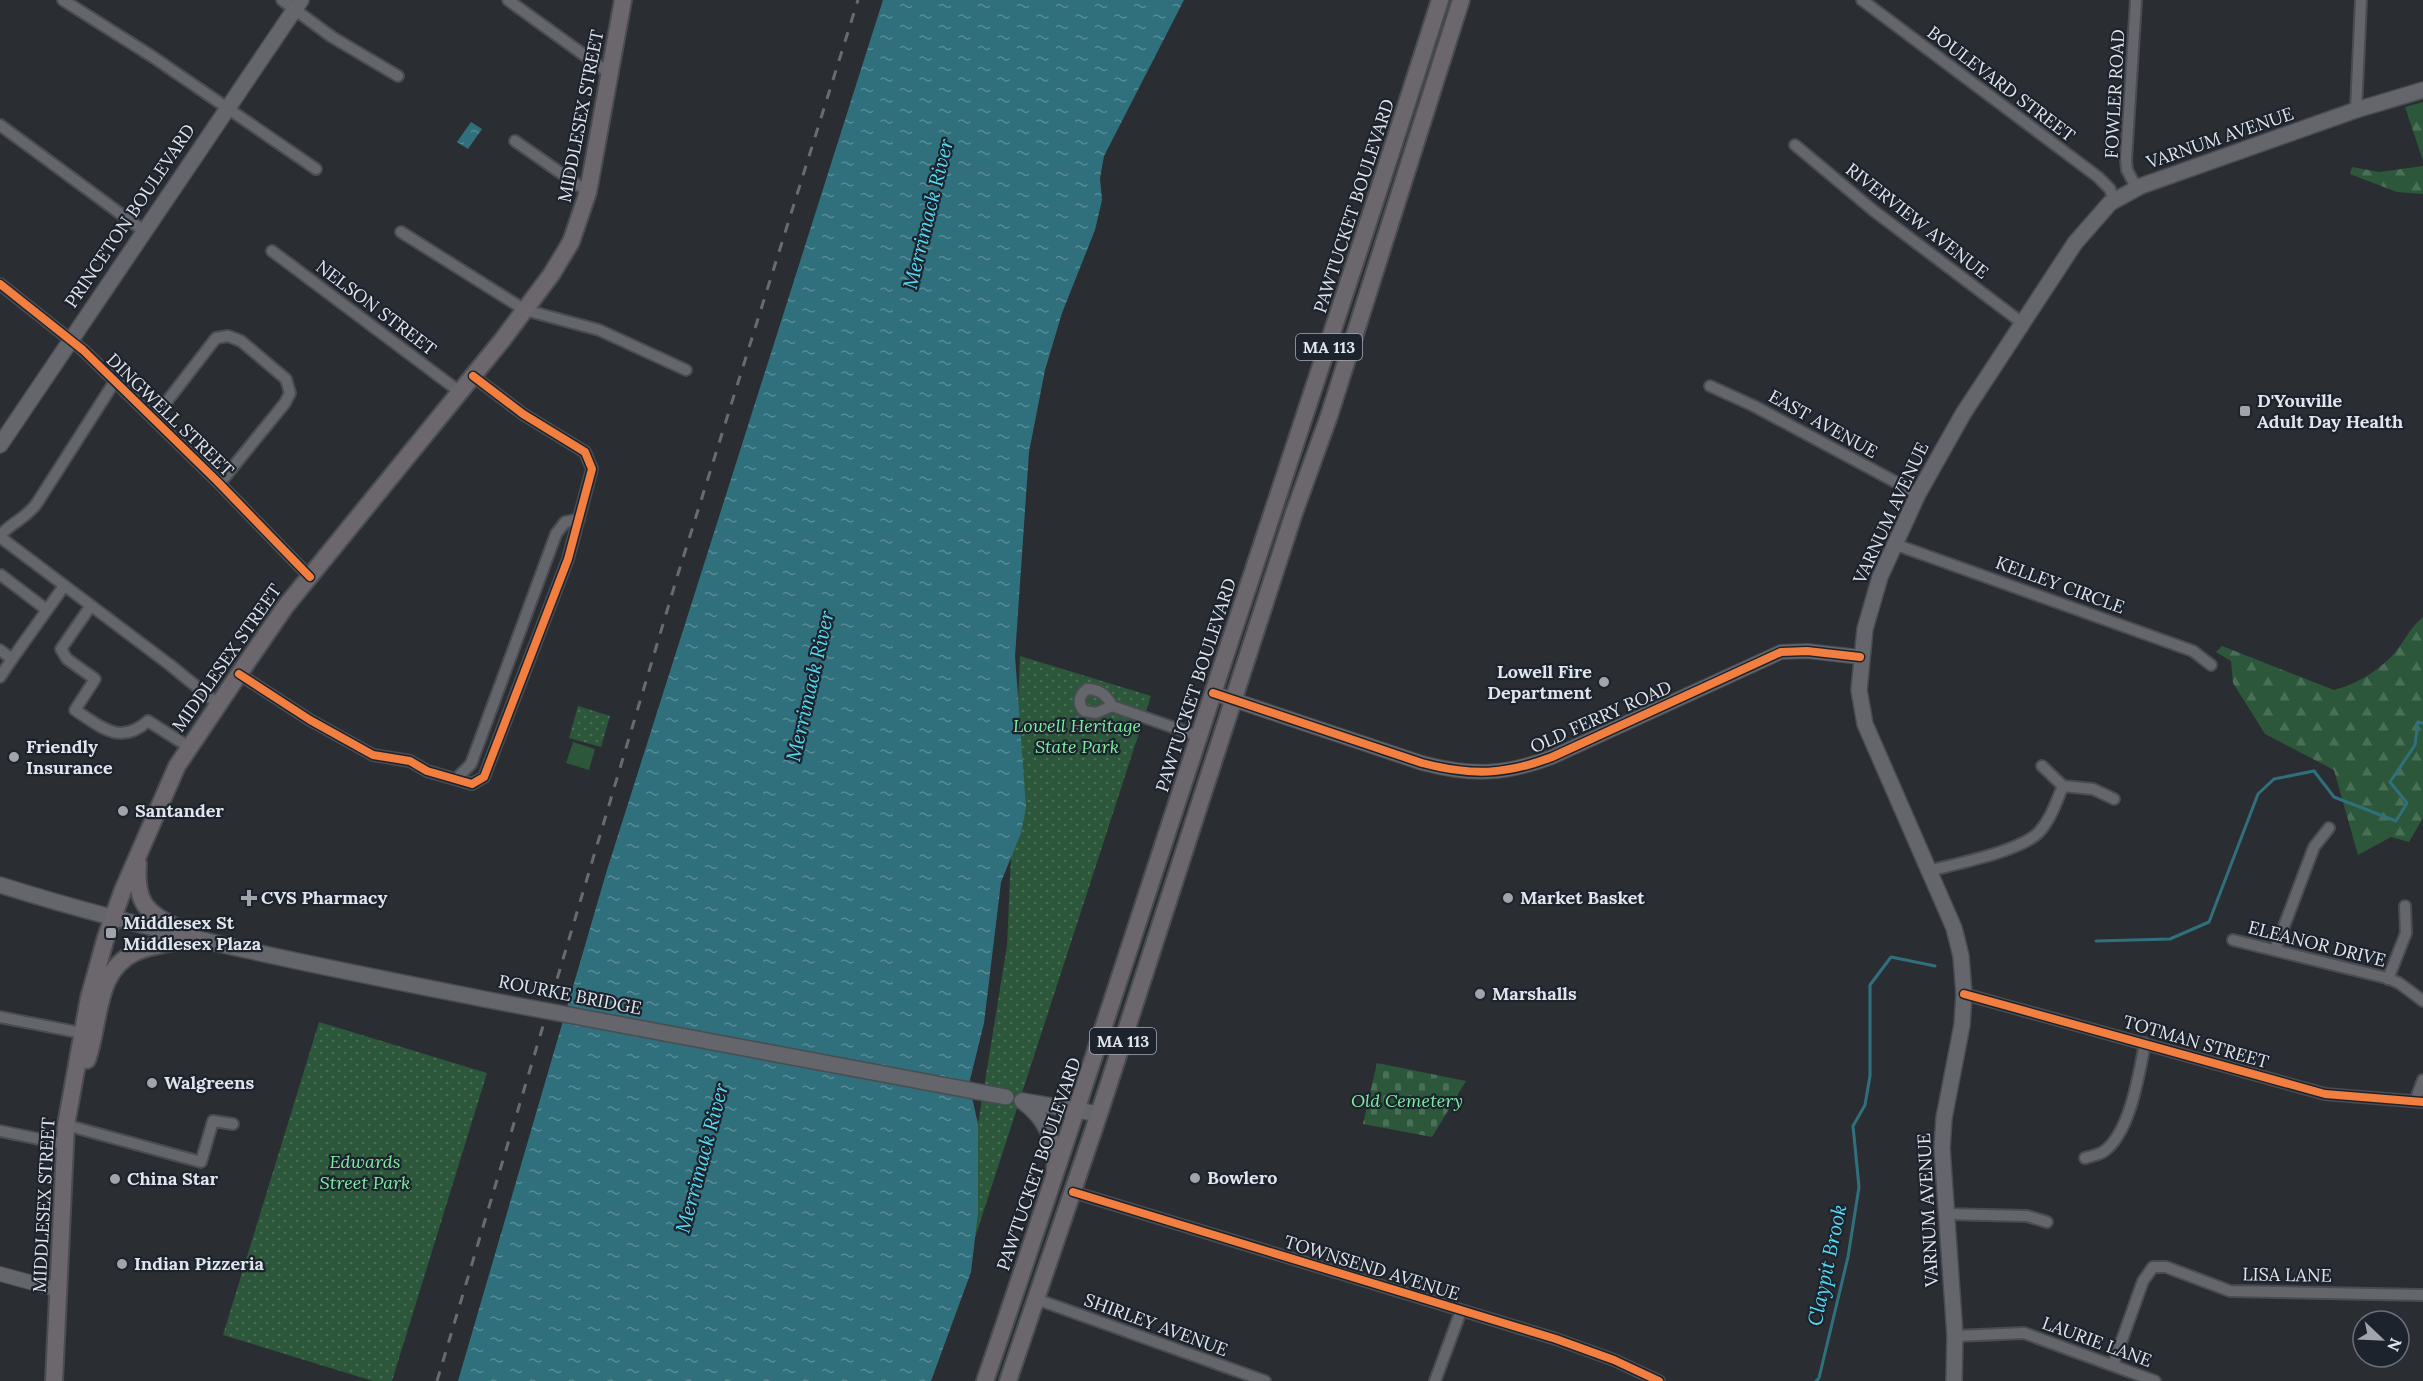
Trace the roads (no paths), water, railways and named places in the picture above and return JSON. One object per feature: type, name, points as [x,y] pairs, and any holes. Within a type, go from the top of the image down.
[{"type":"main road","name":"MIDDLESEX STREET","points":[[54,1381],[66,1125],[88,998],[113,917],[139,853],[177,766],[239,674],[310,577],[525,310],[571,242],[588,192],[623,0]]},
{"type":"main road","name":"PAWTUCKET BOULEVARD","points":[[986,1381],[1078,1110],[1198,736],[1318,380],[1440,0]]},
{"type":"main road","name":"MA 113","points":[[1008,1381],[1099,1114],[1294,513],[1329,416],[1461,0]]},
{"type":"main road","name":"PRINCETON BOULEVARD","points":[[0,445],[225,109],[292,3]]},
{"type":"main road","name":"VARNUM AVENUE","points":[[1954,1381],[1955,1336],[1942,1148],[1944,1118],[1962,1025],[1964,994],[1958,943],[1865,724],[1859,690],[1860,657],[1873,597],[1894,543],[1953,431],[2021,322],[2087,227],[2114,200],[2136,187],[2356,110],[2423,90]]},
{"type":"main road","points":[[139,853],[137,879],[141,901],[148,911],[194,938]]},
{"type":"main road","name":"ROURKE BRIDGE","points":[[0,885],[194,938],[278,957],[494,1001],[1099,1114]]},
{"type":"main road","points":[[74,1080],[87,1059],[104,986],[112,969],[137,951],[194,938]]},
{"type":"main road","points":[[1022,1101],[1041,1118],[1054,1152],[1054,1172],[1048,1198]]},
{"type":"street","points":[[63,0],[153,57],[225,109],[316,169]]},
{"type":"street","points":[[508,0],[609,73]]},
{"type":"street","name":"BOULEVARD STREET","points":[[1862,0],[2098,177],[2107,186],[2114,200]]},
{"type":"street","name":"FOWLER ROAD","points":[[2136,0],[2126,160],[2127,170],[2136,187]]},
{"type":"street","points":[[2356,110],[2361,0]]},
{"type":"street","points":[[292,3],[332,37],[398,76]]},
{"type":"street","points":[[0,125],[144,231]]},
{"type":"street","points":[[515,141],[588,192]]},
{"type":"street","name":"RIVERVIEW AVENUE","points":[[1795,145],[1874,211],[2021,322]]},
{"type":"street","points":[[401,232],[525,310],[599,330],[687,370]]},
{"type":"street","name":"NELSON STREET","points":[[272,251],[460,392]]},
{"type":"street","name":"DINGWELL STREET","points":[[0,284],[71,339],[220,483],[310,577]]},
{"type":"street","points":[[154,418],[216,338],[228,336],[241,341],[286,378],[290,393],[285,403],[220,483]]},
{"type":"street","points":[[239,674],[310,720],[372,755],[410,761],[427,771],[472,784],[479,782],[488,772],[568,559],[592,469],[590,459],[585,453],[506,402],[473,376]]},
{"type":"street","points":[[115,381],[32,511],[0,537],[218,704]]},
{"type":"street","name":"EAST AVENUE","points":[[1710,386],[1754,406],[1918,494]]},
{"type":"street","points":[[456,779],[471,764],[556,534],[566,522],[579,519]]},
{"type":"street","name":"KELLEY CIRCLE","points":[[1894,543],[2193,651],[2211,665]]},
{"type":"street","points":[[1,575],[47,610]]},
{"type":"street","points":[[0,676],[64,586]]},
{"type":"street","points":[[90,607],[61,649],[67,659],[95,679],[75,710],[110,732],[127,734],[137,731],[148,721],[189,747]]},
{"type":"street","points":[[0,650],[12,659]]},
{"type":"street","name":"OLD FERRY ROAD","points":[[1213,693],[1255,709],[1422,763],[1454,771],[1477,773],[1526,768],[1781,652],[1807,651],[1860,657]]},
{"type":"street","points":[[1112,706],[1198,736]]},
{"type":"street","points":[[2042,766],[2063,786],[2093,789],[2114,799]]},
{"type":"street","points":[[1928,871],[2019,845],[2038,833],[2052,813],[2063,786]]},
{"type":"street","points":[[2275,950],[2314,847],[2330,828]]},
{"type":"street","points":[[2388,979],[2406,933],[2405,906]]},
{"type":"street","name":"ELEANOR DRIVE","points":[[2233,940],[2388,979],[2399,983],[2423,1001]]},
{"type":"street","name":"TOTMAN STREET","points":[[1964,994],[2325,1094],[2419,1101]]},
{"type":"street","points":[[0,1017],[82,1033]]},
{"type":"street","points":[[2085,1158],[2102,1153],[2117,1138],[2136,1084],[2145,1043]]},
{"type":"street","points":[[2419,1101],[2423,1080]]},
{"type":"street","points":[[66,1125],[201,1162],[213,1120],[233,1124]]},
{"type":"street","points":[[0,1131],[64,1144]]},
{"type":"street","name":"TOWNSEND AVENUE","points":[[1073,1192],[1556,1339],[1614,1360],[1659,1381]]},
{"type":"street","points":[[1945,1214],[2027,1216],[2047,1222]]},
{"type":"street","name":"LISA LANE","points":[[2113,1365],[2143,1281],[2154,1267],[2166,1267],[2230,1290],[2423,1295]]},
{"type":"street","points":[[0,1274],[59,1290]]},
{"type":"street","name":"SHIRLEY AVENUE","points":[[1036,1299],[1265,1381]]},
{"type":"street","points":[[1435,1381],[1461,1311]]},
{"type":"street","name":"LAURIE LANE","points":[[1955,1336],[2024,1333],[2155,1381]]},
{"type":"water","name":"Merrimack River","points":[[883,0],[1184,0],[1104,156],[1100,178],[1102,200],[1095,230],[1062,313],[1045,370],[1029,452],[1015,656],[1026,807],[1021,833],[1001,882],[984,1023],[969,1084],[978,1124],[978,1212],[971,1272],[931,1381],[458,1381],[607,870]]},
{"type":"water","points":[[471,122],[482,129],[468,149],[457,142]]},
{"type":"waterway","name":"Claypit Brook","points":[[2096,941],[2170,939],[2209,922],[2258,794],[2274,779],[2314,771],[2334,797],[2396,821],[2407,803],[2390,782],[2415,745],[2418,722],[2423,723]]},
{"type":"waterway","name":"Claypit Brook","points":[[1816,1381],[1819,1378],[1848,1257],[1859,1187],[1853,1126],[1865,1105],[1870,1076],[1870,985],[1891,957],[1935,966]]},
{"type":"railway","points":[[437,1381],[678,574],[858,0]]},
{"type":"place","name":"D'Youville Adult Day Health","points":[[2245,411]]},
{"type":"place","name":"Lowell Fire Department","points":[[1604,682]]},
{"type":"place","name":"Friendly Insurance","points":[[14,757]]},
{"type":"place","name":"Santander","points":[[123,811]]},
{"type":"place","name":"CVS Pharmacy","points":[[249,898]]},
{"type":"place","name":"Market Basket","points":[[1508,898]]},
{"type":"place","name":"Middlesex St Middlesex Plaza","points":[[111,933]]},
{"type":"place","name":"Marshalls","points":[[1480,994]]},
{"type":"place","name":"Walgreens","points":[[152,1083]]},
{"type":"place","name":"Bowlero","points":[[1195,1178]]},
{"type":"place","name":"China Star","points":[[115,1179]]},
{"type":"place","name":"Indian Pizzeria","points":[[122,1264]]},
{"type":"park label","name":"Lowell Heritage State Park","points":[[1077,736]]},
{"type":"park label","name":"Old Cemetery","points":[[1407,1101]]},
{"type":"park label","name":"Edwards Street Park","points":[[365,1172]]}]
